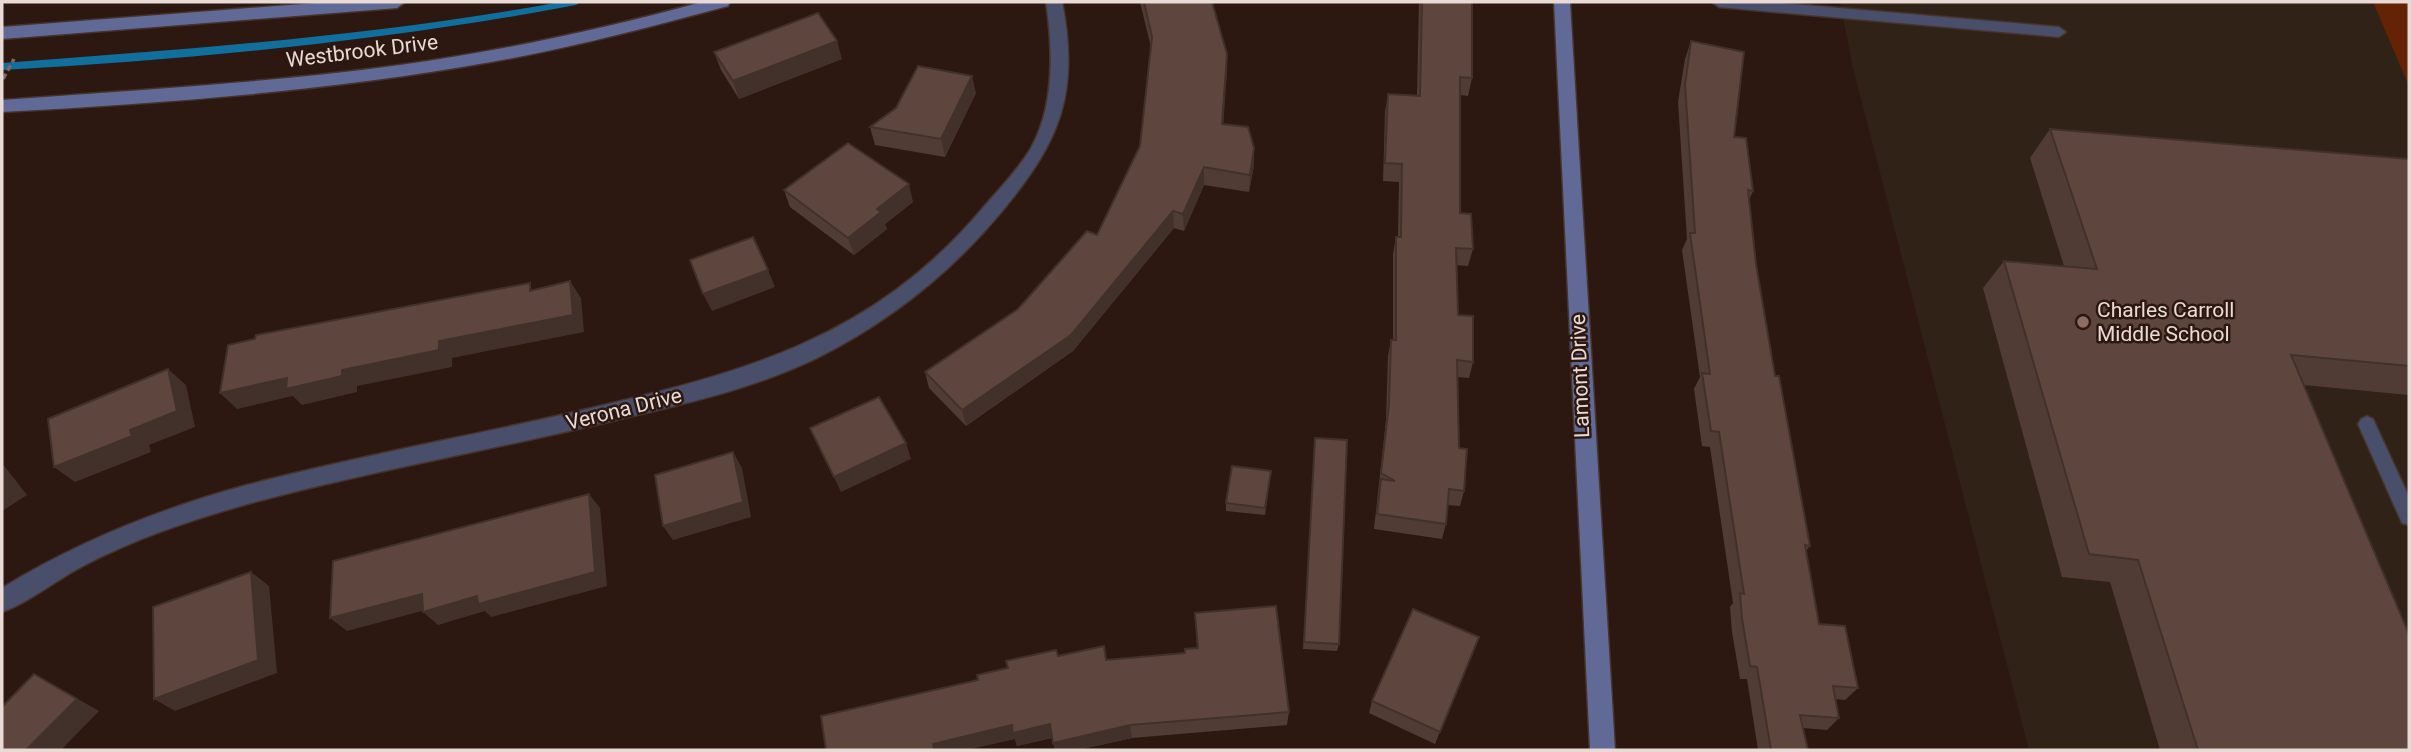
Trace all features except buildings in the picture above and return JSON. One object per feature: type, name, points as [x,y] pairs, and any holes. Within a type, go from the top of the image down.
[{"type":"street","points":[[2,33],[397,2]]},
{"type":"street","name":"Westbrook Drive","points":[[2,106],[278,84],[431,66],[551,44],[722,2]]},
{"type":"street","name":"Verona Drive","points":[[2,601],[92,547],[198,509],[310,480],[527,433],[721,384],[787,361],[852,327],[913,288],[963,243],[994,208],[1041,146],[1060,61],[1054,2]]},
{"type":"street","name":"Lamont Drive","points":[[1562,2],[1581,412],[1603,750]]},
{"type":"lane","points":[[1719,2],[2059,32]]},
{"type":"lane","points":[[2367,424],[2409,517]]},
{"type":"shaded area","points":[[1840,2],[2409,2],[2409,750],[2029,750],[1852,64]]},
{"type":"shaded area","points":[[2373,2],[2409,2],[2409,86]]},
{"type":"waterway","points":[[2,67],[362,36],[576,2]]},
{"type":"place","name":"Charles Carroll Middle School","points":[[2083,322]]}]
